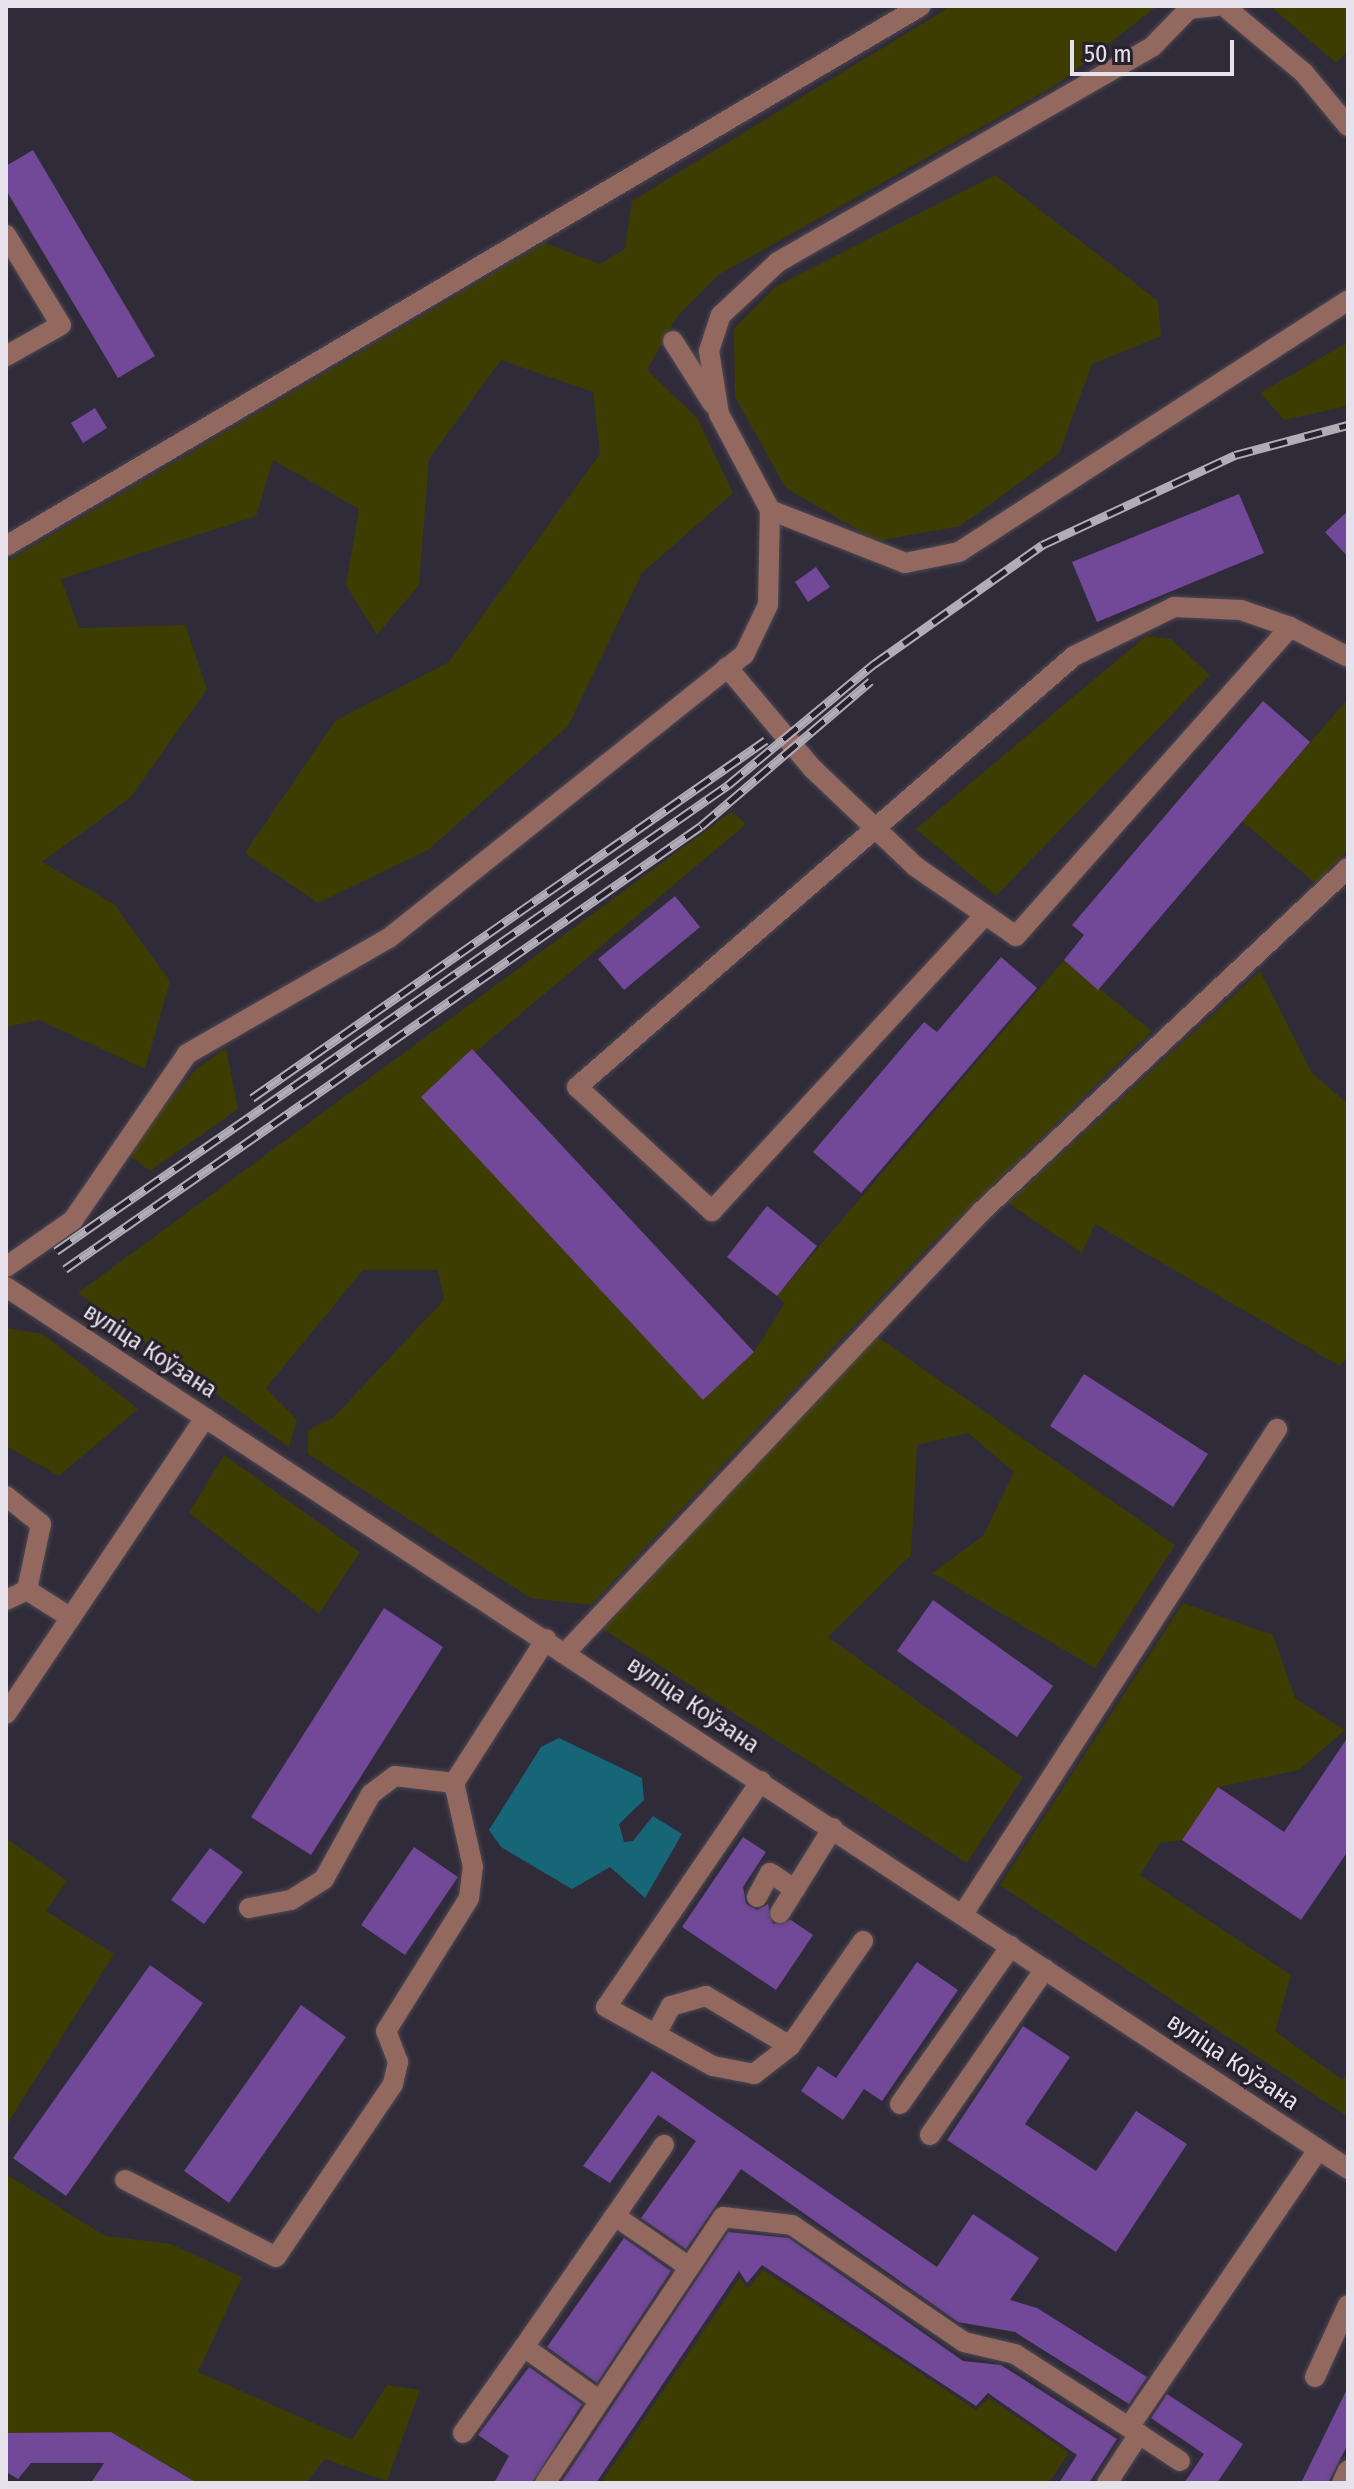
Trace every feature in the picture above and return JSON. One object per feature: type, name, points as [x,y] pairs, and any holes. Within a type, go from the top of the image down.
[{"type":"street","points":[[6,546],[921,6]]},
{"type":"street","points":[[719,414],[709,351],[721,315],[778,262],[1152,47],[1189,9],[1217,6]]},
{"type":"street","points":[[1224,6],[1304,73],[1348,126]]},
{"type":"street","points":[[6,235],[61,325],[6,356]]},
{"type":"street","points":[[770,510],[905,563],[959,552],[1348,300]]},
{"type":"street","points":[[6,1267],[73,1220],[187,1054],[389,938],[744,655],[768,605],[770,510],[719,414],[673,341]]},
{"type":"street","points":[[985,915],[712,1211],[577,1087],[1086,649],[1174,607],[1241,610],[1290,627],[1348,657]]},
{"type":"street","points":[[727,667],[877,830],[1016,936],[1290,627]]},
{"type":"street","points":[[566,1652],[981,1212],[1348,868]]},
{"type":"street","name":"вуліца Коўзана","points":[[6,1287],[566,1652],[1348,2169]]},
{"type":"street","points":[[6,1714],[205,1418]]},
{"type":"street","points":[[963,1914],[1277,1429]]},
{"type":"street","points":[[6,1496],[41,1524],[27,1590]]},
{"type":"street","points":[[27,1590],[71,1618]]},
{"type":"street","points":[[6,1600],[27,1590]]},
{"type":"street","points":[[125,2180],[276,2257],[393,2084],[398,2062],[386,2031],[469,1898],[473,1867],[454,1783],[464,1758],[546,1639]]},
{"type":"street","points":[[249,1908],[291,1900],[324,1879],[371,1794],[395,1776],[454,1783]]},
{"type":"street","points":[[761,1781],[606,2007],[739,2073],[763,2069],[790,2046],[863,1941]]},
{"type":"street","points":[[780,1913],[833,1828]]},
{"type":"street","points":[[757,1897],[770,1873],[795,1889]]},
{"type":"street","points":[[900,2104],[1011,1946]]},
{"type":"street","points":[[930,2135],[1045,1969]]},
{"type":"street","points":[[656,2034],[671,2006],[706,1996],[790,2046]]},
{"type":"street","points":[[463,2433],[664,2145]]},
{"type":"street","points":[[1107,2483],[1134,2431],[1318,2150]]},
{"type":"street","points":[[615,2216],[689,2267]]},
{"type":"street","points":[[545,2483],[723,2217],[792,2225],[964,2342],[1015,2354],[1180,2461]]},
{"type":"street","points":[[1315,2377],[1348,2305]]},
{"type":"street","points":[[524,2347],[600,2401]]},
{"type":"street","points":[[1342,2483],[1348,2470]]},
{"type":"shaded area","points":[[951,6],[1157,6],[1058,84],[718,275],[676,318],[647,370],[697,418],[733,493],[642,573],[568,726],[428,850],[318,903],[245,853],[335,721],[449,662],[600,454],[593,392],[501,360],[429,459],[419,585],[377,635],[346,585],[359,509],[273,460],[256,516],[61,579],[79,628],[185,625],[207,689],[131,797],[42,862],[114,904],[170,981],[145,1069],[39,1020],[6,1027],[6,562],[545,243],[600,264],[625,249],[632,201]]},
{"type":"shaded area","points":[[1270,6],[1348,6],[1348,52],[1336,63]]},
{"type":"shaded area","points":[[995,175],[1158,301],[1161,336],[1092,364],[1059,454],[960,526],[877,541],[786,488],[735,397],[734,329],[776,286]]},
{"type":"shaded area","points":[[1348,342],[1348,406],[1284,420],[1260,393]]},
{"type":"shaded area","points":[[1146,636],[1171,639],[1210,675],[996,896],[916,829]]},
{"type":"shaded area","points":[[1348,699],[1348,850],[1315,883],[1242,821]]},
{"type":"shaded area","points":[[731,812],[746,824],[422,1097],[703,1400],[754,1352],[785,1303],[777,1296],[1064,960],[1152,1031],[932,1243],[591,1605],[531,1598],[308,1454],[308,1430],[333,1418],[444,1300],[438,1270],[363,1270],[266,1388],[297,1420],[289,1447],[78,1293]]},
{"type":"shaded area","points":[[1260,971],[1312,1073],[1348,1104],[1348,1356],[1340,1366],[1095,1224],[1082,1253],[1008,1203]]},
{"type":"shaded area","points":[[226,1048],[238,1109],[150,1171],[126,1153],[196,1069]]},
{"type":"shaded area","points":[[6,1328],[43,1334],[138,1409],[59,1476],[6,1446]]},
{"type":"shaded area","points":[[876,1336],[1175,1545],[1095,1668],[932,1573],[983,1536],[1014,1472],[968,1433],[917,1445],[911,1555],[828,1637],[1023,1777],[967,1863],[603,1629]]},
{"type":"shaded area","points":[[224,1455],[360,1552],[319,1614],[189,1513]]},
{"type":"shaded area","points":[[1183,1603],[1273,1635],[1295,1698],[1345,1730],[1299,1770],[1218,1787],[1182,1840],[1160,1843],[1140,1875],[1291,1975],[1275,2031],[1342,2080],[1348,2073],[1348,2117],[1000,1885]]},
{"type":"shaded area","points":[[6,1838],[67,1881],[46,1911],[114,1954],[6,2126]]},
{"type":"shaded area","points":[[6,2174],[105,2236],[171,2244],[242,2277],[198,2372],[352,2440],[387,2385],[420,2390],[387,2481],[325,2459],[306,2483],[197,2483],[111,2432],[6,2433]]},
{"type":"shaded area","points":[[763,2270],[976,2410],[989,2398],[1069,2453],[1048,2483],[601,2483],[740,2277],[747,2289]]},
{"type":"water","points":[[559,1738],[642,1778],[644,1800],[619,1824],[624,1842],[633,1841],[653,1816],[682,1834],[645,1898],[610,1867],[572,1889],[501,1847],[489,1830],[541,1747]]},
{"type":"building","points":[[33,150],[155,356],[118,378],[6,190],[6,166]]},
{"type":"building","points":[[95,408],[107,428],[83,443],[71,423]]},
{"type":"building","points":[[1239,494],[1264,553],[1097,622],[1072,562]]},
{"type":"building","points":[[1348,511],[1348,557],[1325,532]]},
{"type":"building","points":[[816,567],[830,587],[808,602],[795,582]]},
{"type":"building","points":[[1263,701],[1310,742],[1098,990],[1064,960],[1084,935],[1072,925]]},
{"type":"building","points":[[675,896],[700,927],[624,990],[598,959]]},
{"type":"building","points":[[1001,957],[1037,988],[861,1193],[813,1152],[924,1022],[937,1032]]},
{"type":"building","points":[[472,1049],[754,1352],[703,1400],[421,1097]]},
{"type":"building","points":[[767,1206],[817,1246],[777,1296],[727,1257]]},
{"type":"building","points":[[1084,1374],[1208,1454],[1173,1507],[1050,1426]]},
{"type":"building","points":[[933,1600],[1053,1686],[1017,1737],[897,1651]]},
{"type":"building","points":[[384,1608],[443,1647],[311,1855],[251,1817]]},
{"type":"building","points":[[1348,1737],[1348,1851],[1301,1920],[1182,1840],[1218,1787],[1284,1832]]},
{"type":"building","points":[[743,1837],[766,1852],[743,1887],[746,1904],[757,1910],[768,1904],[773,1924],[791,1920],[813,1935],[776,1990],[682,1927]]},
{"type":"building","points":[[414,1847],[458,1877],[405,1955],[361,1925]]},
{"type":"building","points":[[210,1848],[243,1872],[204,1924],[171,1900]]},
{"type":"building","points":[[917,1962],[958,1990],[882,2101],[864,2089],[843,2120],[801,2091],[818,2066],[836,2078]]},
{"type":"building","points":[[150,1965],[203,2003],[66,2196],[13,2158]]},
{"type":"building","points":[[301,2005],[346,2037],[229,2203],[184,2171]]},
{"type":"building","points":[[1023,2026],[1070,2057],[1025,2124],[1096,2171],[1136,2111],[1187,2144],[1116,2252],[947,2140]]},
{"type":"building","points":[[652,2071],[937,2267],[973,2214],[1039,2258],[1010,2300],[1037,2308],[1147,2377],[1129,2404],[1015,2332],[958,2322],[741,2169],[686,2249],[641,2218],[696,2141],[658,2115],[610,2183],[583,2166]]},
{"type":"building","points":[[728,2232],[789,2238],[963,2361],[1001,2365],[1117,2439],[1089,2483],[1059,2483],[1077,2455],[988,2393],[976,2406],[762,2265],[747,2283],[739,2271],[596,2483],[561,2483]]},
{"type":"building","points":[[624,2238],[671,2271],[597,2383],[547,2347]]},
{"type":"building","points":[[529,2367],[582,2404],[532,2483],[494,2483],[509,2456],[478,2435]]},
{"type":"building","points":[[1348,2387],[1348,2444],[1328,2483],[1301,2483]]},
{"type":"building","points":[[1167,2394],[1243,2444],[1217,2483],[1184,2483],[1204,2454],[1151,2418]]},
{"type":"building","points":[[111,2432],[197,2483],[91,2483],[104,2463],[31,2463],[18,2479],[6,2472],[6,2433]]},
{"type":"railway","points":[[56,1251],[728,785],[874,664],[1042,545],[1235,455],[1348,425]]},
{"type":"railway","points":[[65,1269],[701,826],[871,681]]},
{"type":"railway","points":[[252,1098],[766,740]]}]
